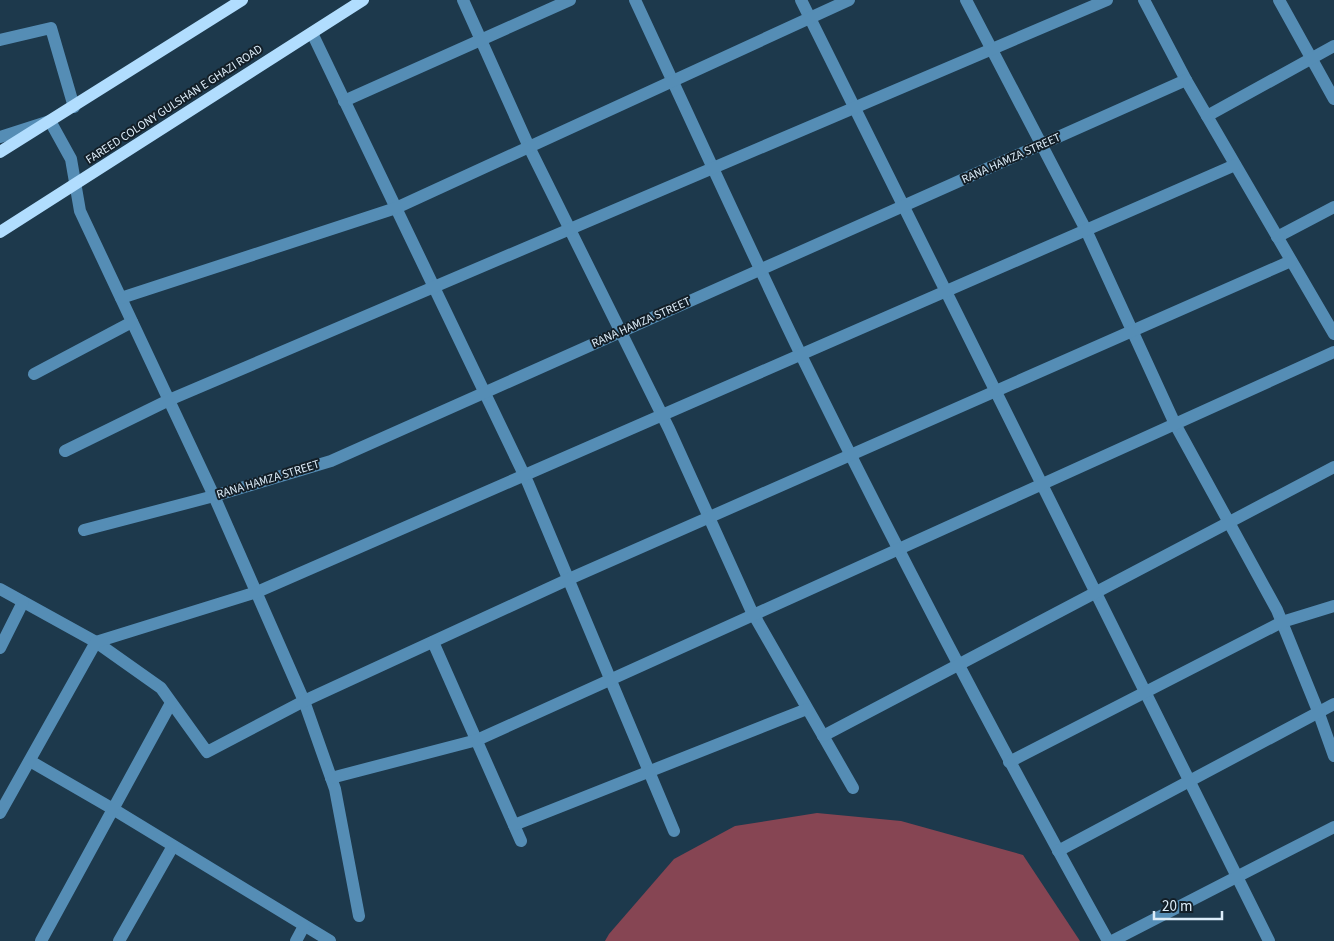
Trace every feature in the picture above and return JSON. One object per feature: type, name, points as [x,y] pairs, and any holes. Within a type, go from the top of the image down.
[{"type":"main road","points":[[0,152],[242,0]]},
{"type":"main road","name":"FAREED COLONY GULSHAN E GHAZI ROAD","points":[[0,232],[363,0]]},
{"type":"street","points":[[463,0],[529,147],[662,415],[753,615],[852,788]]},
{"type":"street","points":[[344,101],[570,0]]},
{"type":"street","points":[[635,0],[801,354],[899,549],[1009,762],[1108,941]]},
{"type":"street","points":[[802,0],[1269,941]]},
{"type":"street","points":[[121,298],[396,208],[849,0]]},
{"type":"street","points":[[966,0],[1086,230],[1175,424],[1277,610],[1334,756]]},
{"type":"street","points":[[65,451],[169,400],[1106,0]]},
{"type":"street","points":[[1144,0],[1206,116],[1334,334]]},
{"type":"street","points":[[1279,0],[1334,99]]},
{"type":"street","points":[[0,40],[51,28],[74,107]]},
{"type":"street","points":[[312,32],[524,475],[674,831]]},
{"type":"street","points":[[1206,116],[1334,46]]},
{"type":"street","name":"RANA HAMZA STREET","points":[[84,530],[214,496],[330,460],[1186,80]]},
{"type":"street","points":[[0,136],[50,121],[71,159],[80,211],[214,496],[304,701],[335,789],[359,916]]},
{"type":"street","points":[[0,813],[4,797],[30,761],[96,642],[257,592],[1235,165]]},
{"type":"street","points":[[1277,237],[1334,207]]},
{"type":"street","points":[[0,589],[96,642],[161,688],[207,752],[304,701],[569,579],[1291,261]]},
{"type":"street","points":[[34,374],[132,322]]},
{"type":"street","points":[[331,778],[477,740],[1334,352]]},
{"type":"street","points":[[823,736],[1334,467]]},
{"type":"street","points":[[0,648],[23,602]]},
{"type":"street","points":[[1009,762],[1282,622],[1334,606]]},
{"type":"street","points":[[433,642],[521,841]]},
{"type":"street","points":[[41,941],[171,702]]},
{"type":"street","points":[[1058,851],[1334,704]]},
{"type":"street","points":[[514,825],[807,709]]},
{"type":"street","points":[[30,761],[113,809],[330,941]]},
{"type":"street","points":[[1112,941],[1334,827]]},
{"type":"street","points":[[119,941],[174,846]]},
{"type":"street","points":[[296,941],[304,926]]},
{"type":"shaded area","points":[[817,813],[901,821],[1023,855],[1080,941],[605,941],[674,859],[735,826]]}]
